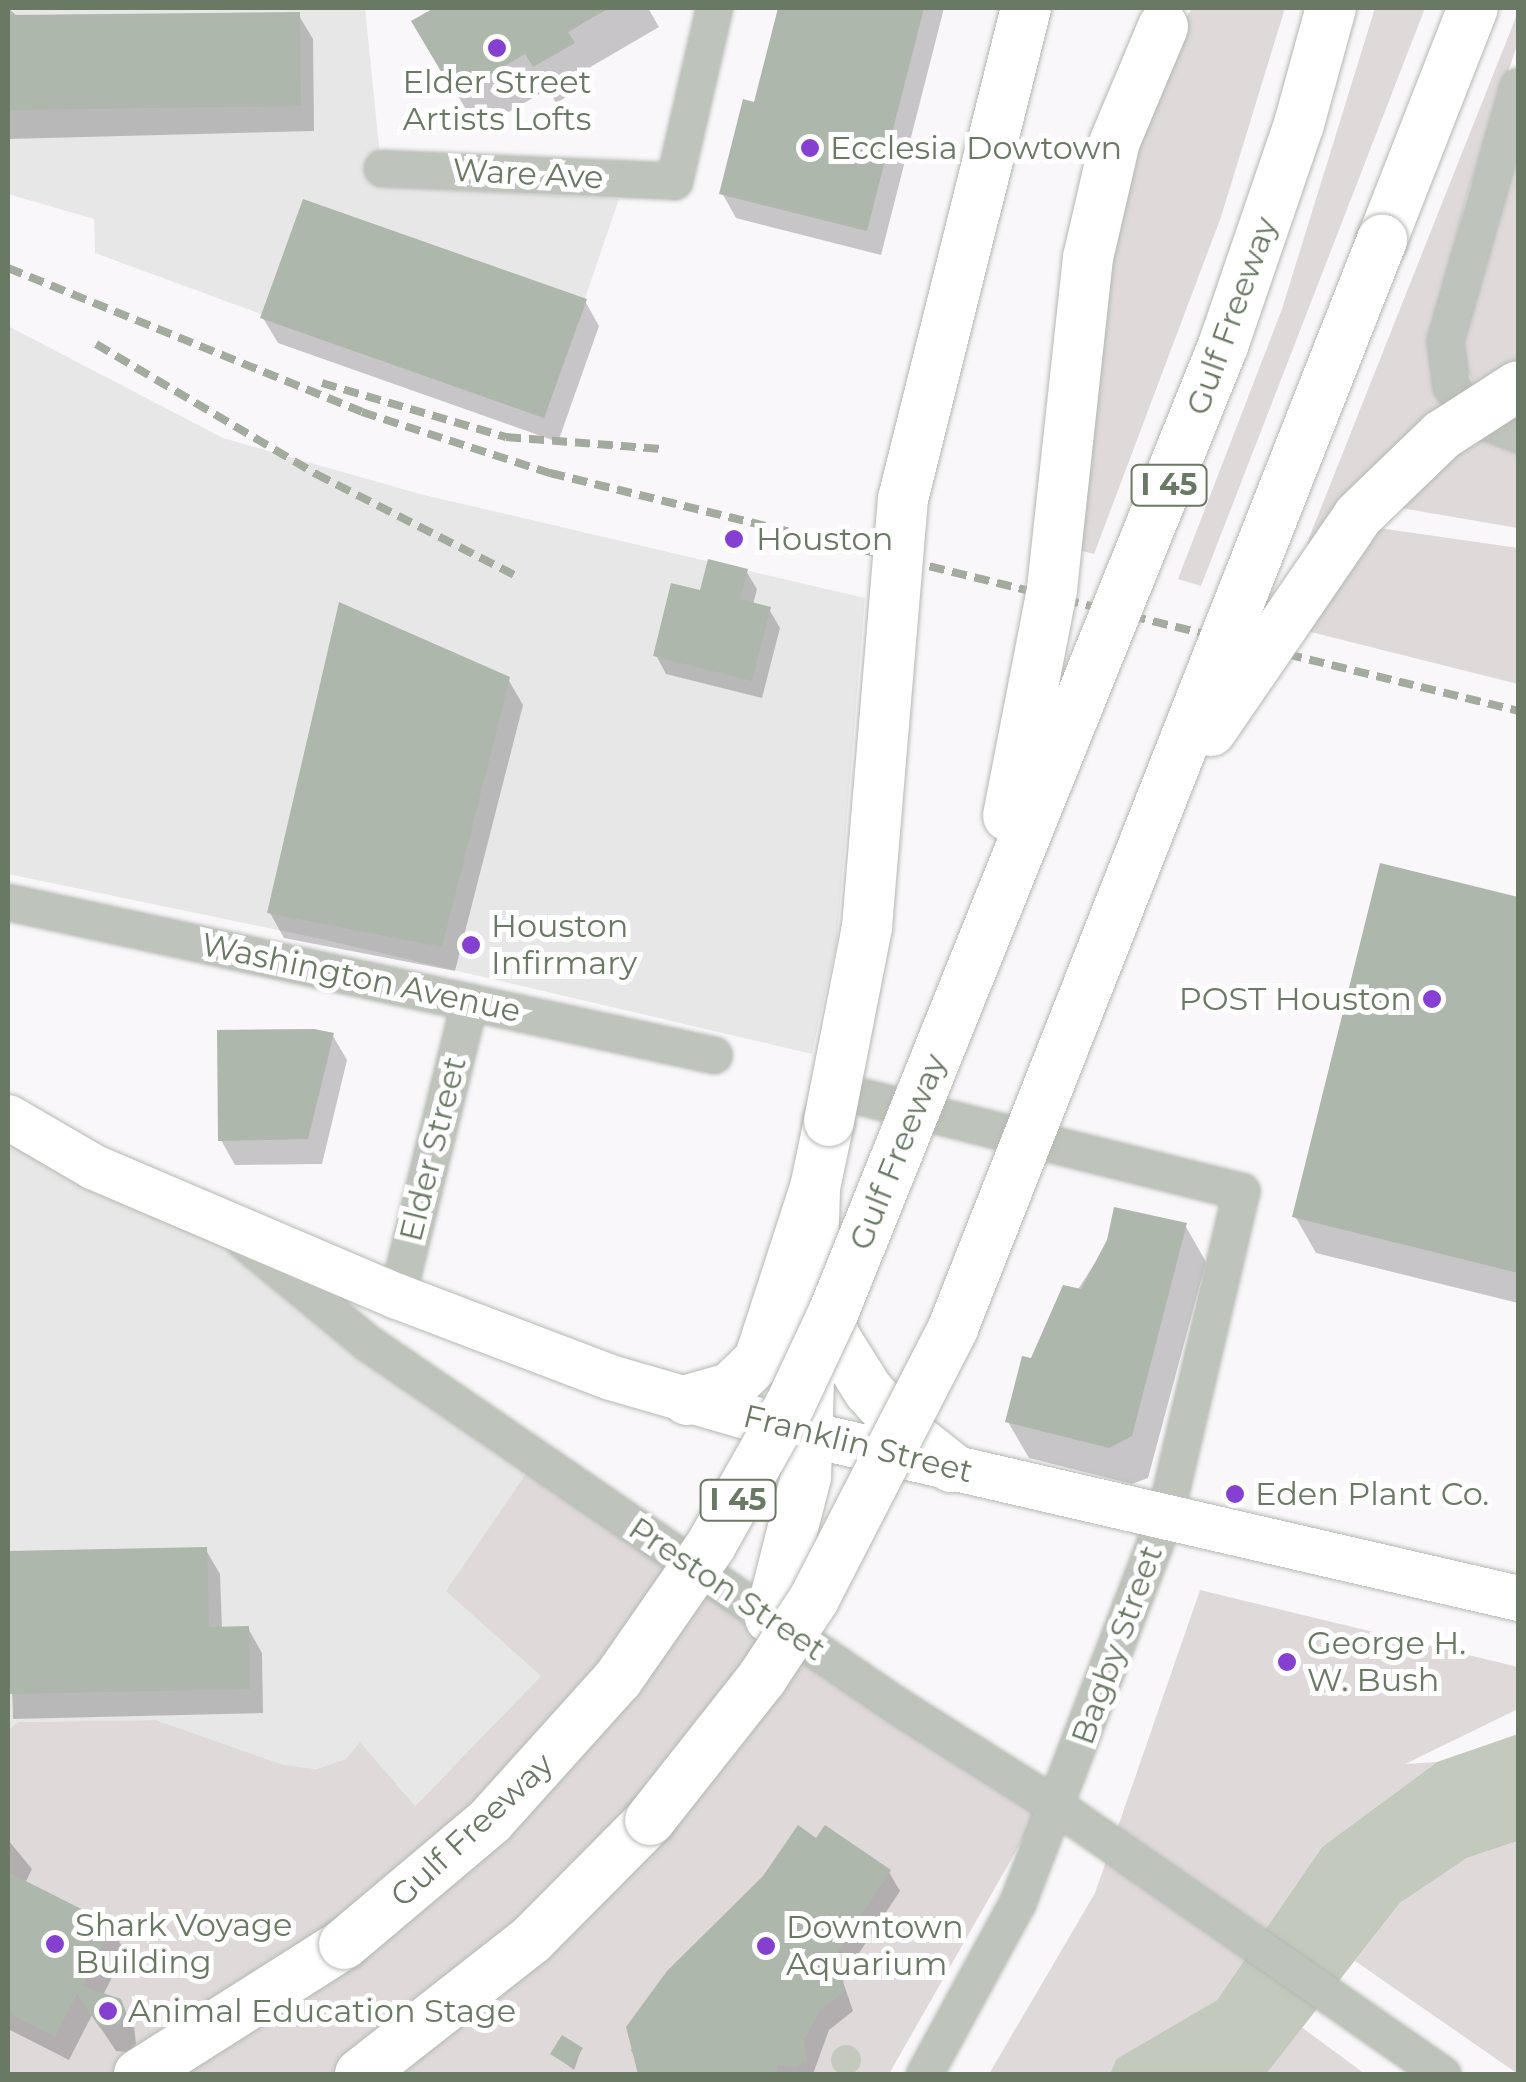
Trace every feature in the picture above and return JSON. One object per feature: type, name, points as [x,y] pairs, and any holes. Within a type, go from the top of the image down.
[{"type":"highway","points":[[687,1400],[730,1388],[759,1360],[844,1108],[871,890],[891,582],[903,499],[1026,8]]},
{"type":"highway","points":[[977,952],[1049,606],[1088,258],[1127,103],[1175,8]]},
{"type":"highway","name":"Gulf Freeway","points":[[139,2074],[248,2010],[434,1872],[490,1821],[618,1680],[712,1545],[790,1404],[834,1311],[1223,346],[1299,124],[1331,8]]},
{"type":"highway","points":[[360,2074],[436,2019],[580,1894],[708,1750],[814,1599],[953,1328],[1474,8]]},
{"type":"highway","points":[[1149,828],[1295,602],[1358,516],[1442,436],[1518,386]]},
{"type":"highway","points":[[770,1618],[806,1477],[810,1238],[815,1188]]},
{"type":"highway","points":[[810,1238],[818,1293],[836,1339],[904,1430],[951,1467]]},
{"type":"main road","name":"Preston Street","points":[[8,1117],[94,1167],[219,1220]]},
{"type":"main road","name":"Franklin Street","points":[[219,1220],[396,1296],[687,1400],[804,1434],[1518,1598]]},
{"type":"street","name":"Ware Ave","points":[[382,168],[674,181],[714,8]]},
{"type":"street","points":[[1518,86],[1445,341],[1451,386],[1460,398],[1486,422],[1518,434]]},
{"type":"street","name":"Washington Avenue","points":[[8,902],[714,1055]]},
{"type":"street","name":"Elder Street","points":[[396,1296],[469,1002]]},
{"type":"street","name":"Bagby Street","points":[[844,1108],[1241,1191],[1165,1516],[1058,1806],[1017,1903],[924,2074]]},
{"type":"street","name":"Preston Street","points":[[219,1220],[368,1342],[770,1618],[1058,1806],[1431,2067]]},
{"type":"shaded area","points":[[8,8],[365,8],[383,186],[619,199],[544,418],[95,253],[94,219],[8,194]]},
{"type":"shaded area","points":[[1192,8],[1285,8],[1221,217],[1094,554],[1071,548],[1103,257],[1162,58]]},
{"type":"shaded area","points":[[1375,8],[1425,8],[1201,586],[1178,579],[1282,309]]},
{"type":"shaded area","points":[[1518,12],[1518,42],[1466,199],[1430,346],[1446,412],[1316,548],[1307,543]]},
{"type":"shaded area","points":[[1518,134],[1518,369],[1476,388],[1462,360],[1461,336]]},
{"type":"shaded area","points":[[8,326],[223,438],[420,494],[865,598],[837,940],[812,1054],[326,940],[8,874]]},
{"type":"shaded area","points":[[1472,434],[1518,451],[1518,528],[1389,506]]},
{"type":"shaded area","points":[[1372,527],[1518,548],[1518,684],[1299,629]]},
{"type":"shaded area","points":[[8,1133],[207,1234],[532,1465],[541,1676],[414,1807],[346,1759],[318,1769],[284,1765],[156,1720],[18,1722],[8,1730]]},
{"type":"shaded area","name":"Downtown Aquarium","points":[[532,1465],[1040,1809],[889,2074],[8,2074],[8,1730],[18,1722],[156,1720],[284,1765],[317,1769],[346,1759],[360,1742],[415,1806],[541,1676],[446,1591]]},
{"type":"shaded area","points":[[1200,1590],[1518,1667],[1518,1709],[1405,1764],[1437,1762],[1322,1847],[1217,2000],[1116,2059],[1110,2074],[989,2074],[1095,1893]]},
{"type":"shaded area","points":[[1518,1734],[1518,1841],[1467,1858],[1400,1903],[1266,2074],[1110,2074],[1116,2059],[1217,2000],[1322,1847],[1437,1762]]},
{"type":"shaded area","points":[[1518,1841],[1518,2074],[1355,1961],[1400,1903],[1467,1858]]},
{"type":"shaded area","points":[[1300,2026],[1365,2074],[1266,2074]]},
{"type":"shaded area","points":[[846,2045],[857,2049],[861,2060],[857,2071],[846,2075],[835,2071],[831,2060],[835,2049]]},
{"type":"building","name":"Elder Street Artists Lofts","points":[[434,8],[609,8],[568,32],[575,43],[533,67],[525,54],[455,95],[411,21]]},
{"type":"building","name":"Ecclesia Dowtown","points":[[778,8],[924,8],[867,231],[719,194],[743,99],[754,102]]},
{"type":"building","points":[[300,12],[301,106],[8,110],[8,15]]},
{"type":"building","points":[[303,199],[587,299],[544,418],[260,318]]},
{"type":"building","name":"Houston","points":[[708,559],[748,569],[740,599],[771,607],[752,681],[653,656],[671,583],[700,590]]},
{"type":"building","points":[[339,602],[510,677],[442,947],[267,913]]},
{"type":"building","name":"POST Houston","points":[[1380,863],[1518,897],[1518,1273],[1292,1217]]},
{"type":"building","points":[[314,1029],[334,1033],[308,1139],[218,1141],[217,1030]]},
{"type":"building","points":[[1114,1207],[1187,1223],[1132,1436],[1109,1448],[1005,1422],[1022,1356],[1031,1358],[1063,1285],[1081,1289],[1107,1240]]},
{"type":"building","points":[[207,1547],[209,1627],[249,1626],[250,1689],[8,1694],[8,1551]]},
{"type":"building","name":"Downtown Aquarium","points":[[798,1825],[816,1838],[825,1825],[891,1870],[829,1965],[843,1975],[844,1992],[820,2011],[804,2040],[807,2061],[796,2068],[778,2065],[776,2074],[638,2074],[626,2027],[667,1971],[763,1876]]},
{"type":"building","name":"Shark Voyage Building","points":[[8,1872],[113,1925],[82,1986],[121,1999],[126,2012],[120,2024],[100,2028],[77,1994],[55,2037],[8,2013]]},
{"type":"building","points":[[562,2035],[583,2048],[571,2067],[550,2054]]},
{"type":"railway","points":[[8,268],[362,412],[550,473],[1518,711]]},
{"type":"railway","points":[[96,344],[316,474],[520,578]]},
{"type":"railway","points":[[322,383],[506,437],[662,449]]},
{"type":"place","name":"Elder Street Artists Lofts","points":[[497,48]]},
{"type":"place","name":"Ecclesia Dowtown","points":[[810,148]]},
{"type":"place","name":"Houston","points":[[734,539]]},
{"type":"place","name":"Houston Infirmary","points":[[471,945]]},
{"type":"place","name":"POST Houston","points":[[1432,999]]},
{"type":"place","name":"Eden Plant Co.","points":[[1235,1494]]},
{"type":"place","name":"George H. W. Bush","points":[[1287,1662]]},
{"type":"place","name":"Shark Voyage Building","points":[[55,1944]]},
{"type":"place","name":"Downtown Aquarium","points":[[766,1946]]},
{"type":"place","name":"Animal Education Stage","points":[[108,2011]]}]
